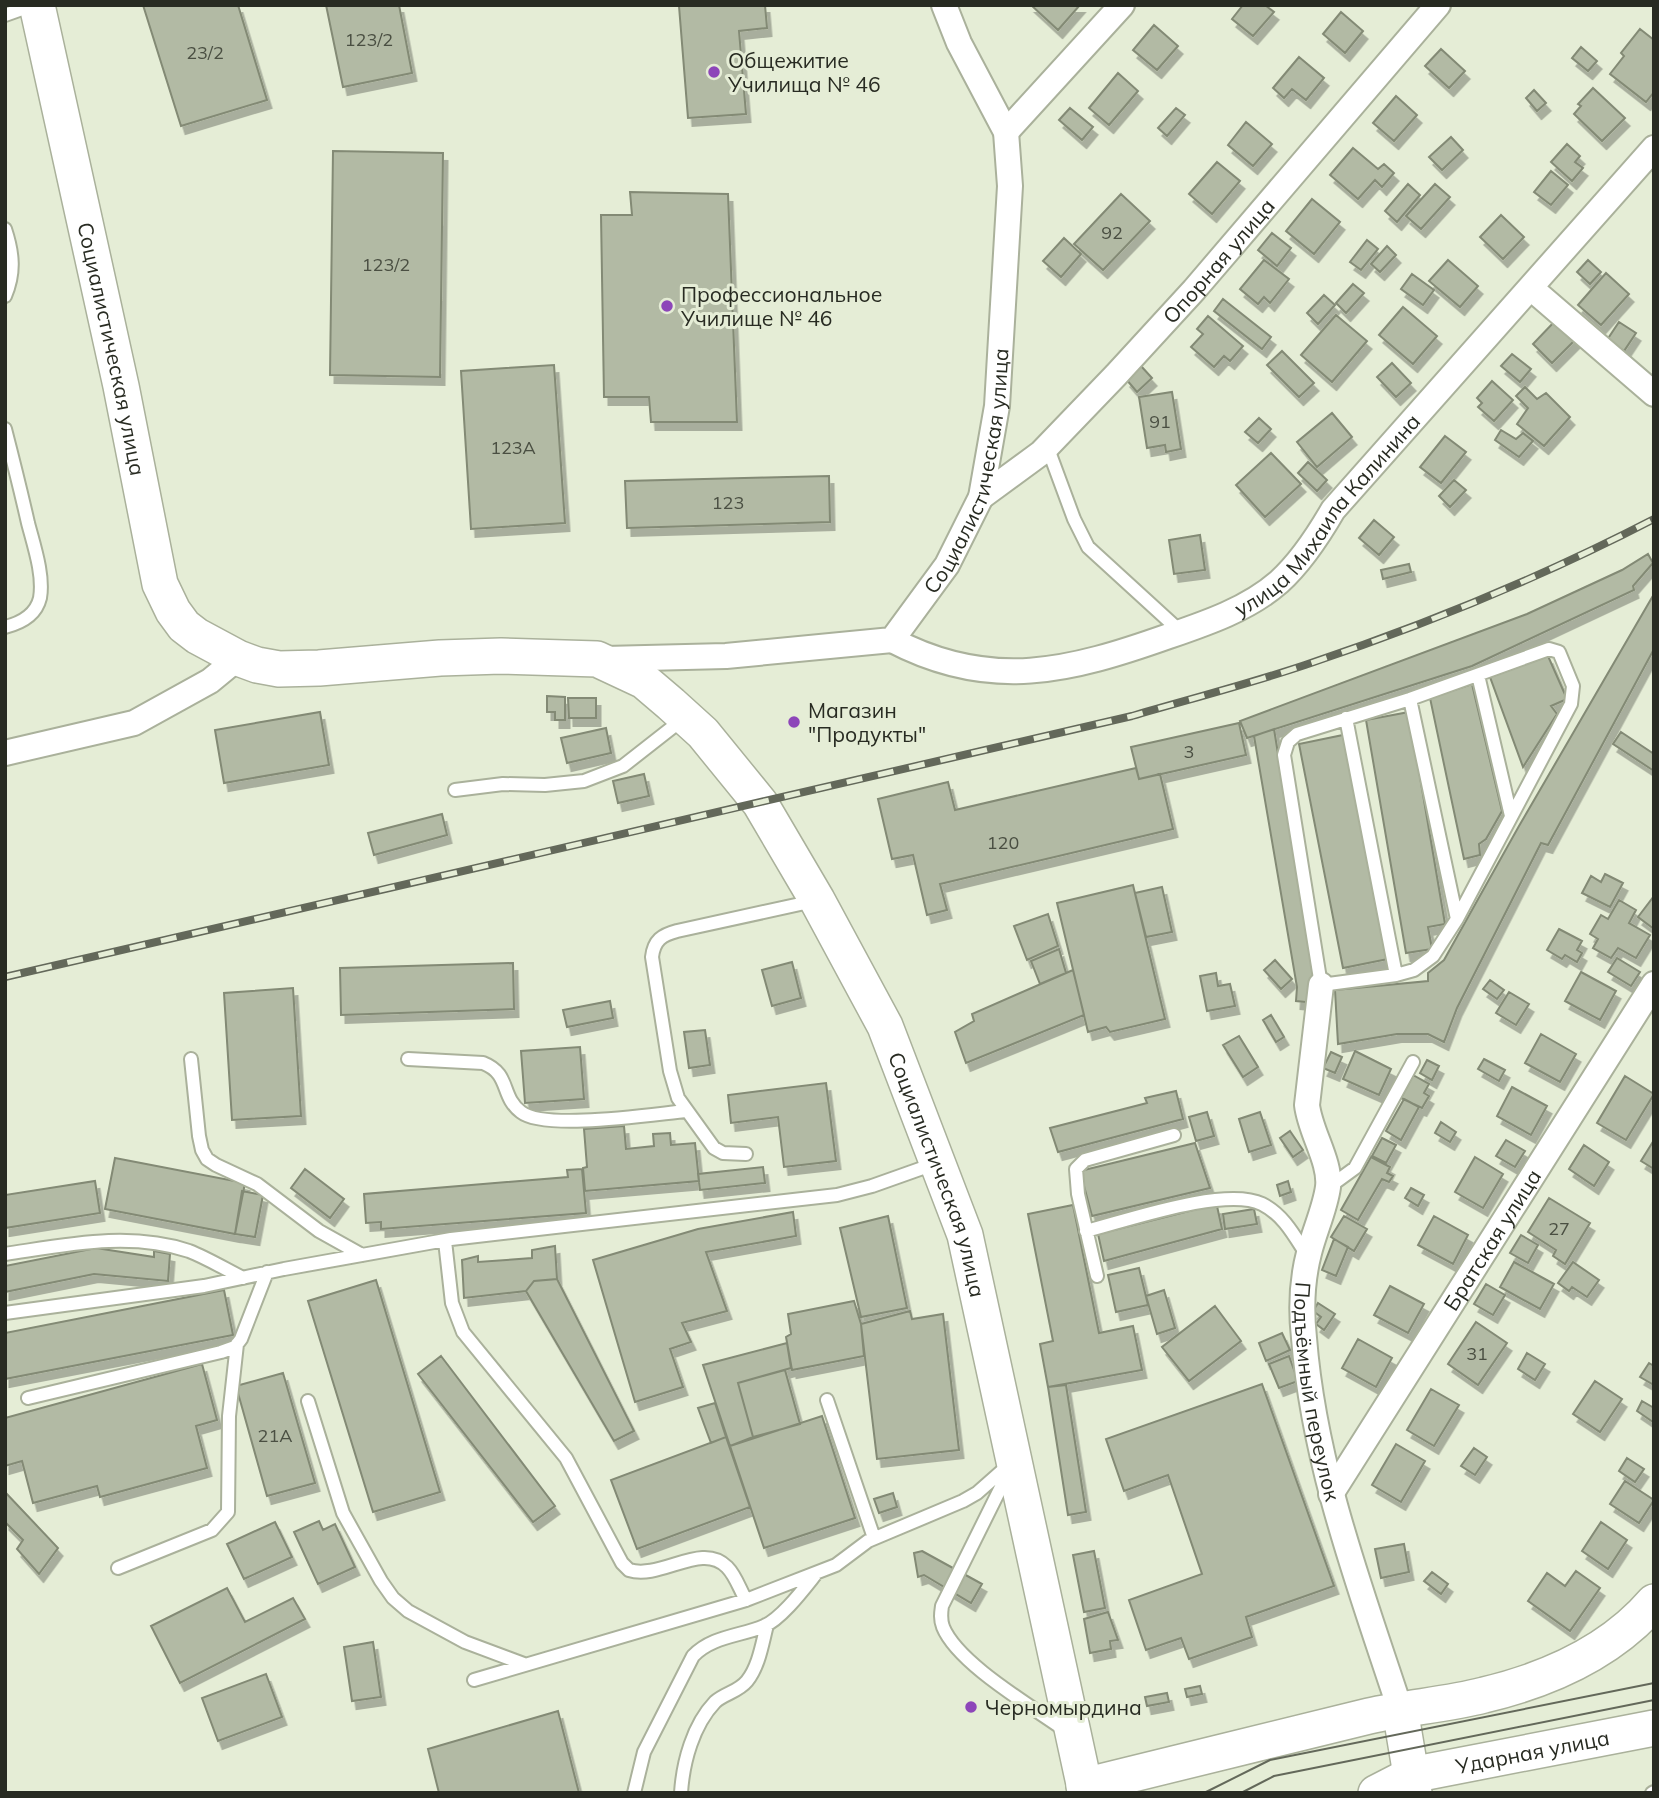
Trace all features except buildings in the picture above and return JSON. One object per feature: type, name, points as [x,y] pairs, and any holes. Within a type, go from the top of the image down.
[{"type":"main road","name":"Социалистическая улица","points":[[35,5],[121,386],[160,584],[173,611],[184,626],[238,658],[279,669],[500,656],[597,659],[644,681],[685,717],[703,733],[760,803],[817,900],[885,1026],[965,1236],[1085,1789]]},
{"type":"main road","points":[[1085,1789],[1399,1709],[1483,1696],[1538,1679],[1581,1660],[1629,1628],[1654,1602]]},
{"type":"main road","points":[[1399,1709],[1412,1784]]},
{"type":"main road","name":"Ударная улица","points":[[1376,1793],[1654,1728]]},
{"type":"street","name":"Социалистическая улица","points":[[597,659],[726,656],[892,640],[947,565],[981,497],[997,406],[1010,186],[1006,132],[959,43],[944,5]]},
{"type":"street","points":[[1006,132],[1122,5]]},
{"type":"street","name":"Опорная улица","points":[[981,497],[1047,446],[1116,375],[1194,290],[1437,5]]},
{"type":"street","name":"улица Михаила Калинина","points":[[892,640],[922,656],[957,666],[998,671],[1035,671],[1084,662],[1181,632],[1228,614],[1255,600],[1279,582],[1320,534],[1333,510],[1532,289],[1654,148]]},
{"type":"street","points":[[1532,289],[1654,394]]},
{"type":"street","points":[[5,753],[134,723],[210,681],[238,658]]},
{"type":"street","name":"Братская улица","points":[[1331,1494],[1654,984]]},
{"type":"street","name":"Подъёмный переулок","points":[[1321,985],[1307,1105],[1309,1122],[1326,1166],[1328,1188],[1308,1256],[1303,1315],[1304,1338],[1312,1405],[1331,1494],[1399,1709]]},
{"type":"lane","points":[[5,15],[35,5]]},
{"type":"lane","points":[[5,229],[13,271],[5,296]]},
{"type":"lane","points":[[5,429],[32,538],[40,583],[40,598],[33,613],[18,624],[5,627]]},
{"type":"lane","points":[[1047,446],[1074,519],[1088,547],[1181,632]]},
{"type":"lane","points":[[1549,649],[1559,652],[1573,686],[1571,704],[1457,919],[1433,956],[1414,970],[1396,975],[1321,985],[1284,755],[1288,742],[1297,734],[1410,699],[1549,649]]},
{"type":"lane","points":[[1478,675],[1511,816]]},
{"type":"lane","points":[[1410,699],[1457,919]]},
{"type":"lane","points":[[455,790],[503,784],[545,785],[584,781],[623,766],[685,717]]},
{"type":"lane","points":[[1346,718],[1396,975]]},
{"type":"lane","points":[[746,1154],[723,1153],[714,1148],[678,1098],[670,1072],[652,957],[656,941],[662,935],[677,931],[817,900]]},
{"type":"lane","points":[[191,1059],[199,1136],[207,1159],[257,1184],[319,1231],[362,1255]]},
{"type":"lane","points":[[408,1059],[483,1063],[492,1067],[503,1079],[511,1103],[530,1117],[541,1120],[568,1121],[687,1111]]},
{"type":"lane","points":[[1328,1188],[1355,1168],[1413,1062]]},
{"type":"lane","points":[[1097,1276],[1076,1182],[1078,1165],[1085,1160],[1174,1135]]},
{"type":"lane","points":[[5,1312],[179,1290],[445,1241],[837,1195],[872,1186],[937,1162]]},
{"type":"lane","points":[[1086,1231],[1202,1201],[1237,1200],[1260,1203],[1282,1218],[1308,1256]]},
{"type":"lane","points":[[5,1254],[88,1241],[126,1241],[187,1251],[243,1278]]},
{"type":"lane","points":[[445,1241],[453,1303],[463,1332],[566,1458],[622,1563],[629,1570],[649,1573],[689,1560],[710,1558],[727,1567],[746,1600]]},
{"type":"lane","points":[[118,1568],[197,1538],[212,1530],[228,1512],[228,1438],[237,1344],[246,1329],[267,1272]]},
{"type":"lane","points":[[28,1398],[221,1352],[237,1344]]},
{"type":"lane","points":[[827,1400],[874,1538]]},
{"type":"lane","points":[[308,1401],[343,1513],[393,1598],[408,1612],[465,1642],[525,1664]]},
{"type":"lane","points":[[474,1680],[746,1600],[817,1573],[836,1565],[874,1538],[977,1493],[1014,1460]]},
{"type":"lane","points":[[1014,1460],[942,1605],[941,1617],[952,1641],[975,1665],[1074,1737]]},
{"type":"lane","points":[[634,1793],[644,1752],[693,1656],[701,1648],[717,1641],[767,1625],[817,1573]]},
{"type":"lane","points":[[681,1793],[688,1753],[697,1730],[717,1700],[737,1690],[749,1678],[757,1663],[767,1625]]},
{"type":"tram line","points":[[1204,1793],[1270,1760],[1654,1683]]},
{"type":"tram line","points":[[1241,1793],[1274,1776],[1654,1700]]},
{"type":"railway","points":[[5,977],[1132,716],[1350,650],[1482,599],[1654,519]]},
{"type":"place","name":"Общежитие Училища № 46","points":[[714,72]]},
{"type":"place","name":"Профессиональное Училище № 46","points":[[667,306]]},
{"type":"place","name":"Магазин \"Продукты\"","points":[[794,722]]},
{"type":"place","name":"Черномырдина","points":[[971,1707]]}]
